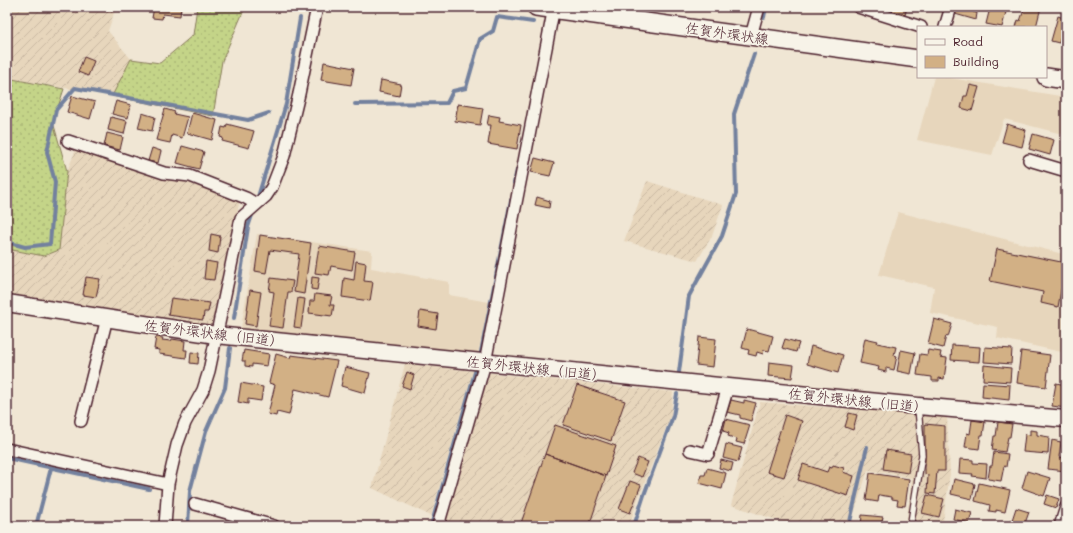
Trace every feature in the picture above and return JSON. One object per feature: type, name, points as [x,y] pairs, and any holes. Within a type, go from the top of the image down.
[{"type":"main road","name":"佐賀外環状線","points":[[536,7],[554,8],[917,59]]},
{"type":"main road","points":[[1047,77],[1066,80]]},
{"type":"street","points":[[165,526],[168,484],[177,445],[185,423],[203,390],[209,371],[241,218],[266,196],[272,186],[284,156],[299,94],[317,7]]},
{"type":"street","points":[[752,36],[759,7]]},
{"type":"street","points":[[858,7],[918,26]]},
{"type":"street","points":[[946,26],[951,7]]},
{"type":"street","points":[[438,526],[485,363],[554,8]]},
{"type":"street","points":[[68,141],[164,173],[190,176],[246,198],[256,204]]},
{"type":"street","points":[[1028,160],[1066,171]]},
{"type":"street","name":"佐賀外環状線（旧道）","points":[[7,303],[216,335],[918,406],[1066,419]]},
{"type":"street","points":[[81,421],[107,318]]},
{"type":"street","points":[[690,450],[708,454],[728,387]]},
{"type":"street","points":[[7,448],[168,484]]},
{"type":"street","points":[[195,504],[274,526]]},
{"type":"street","points":[[1060,526],[1066,507]]},
{"type":"lane","points":[[911,522],[922,455],[918,406]]},
{"type":"shaded area","points":[[7,7],[116,7],[108,31],[131,59],[112,96],[7,78]]},
{"type":"shaded area","points":[[934,78],[951,78],[1066,97],[1066,135],[1004,119],[992,155],[917,140]]},
{"type":"shaded area","points":[[77,147],[240,200],[212,325],[7,294],[7,249],[44,256],[59,250],[67,171]]},
{"type":"shaded area","points":[[647,181],[723,205],[712,236],[697,261],[624,241]]},
{"type":"shaded area","points":[[898,212],[1063,254],[1066,244],[1066,353],[997,338],[998,327],[930,313],[934,287],[879,275]]},
{"type":"shaded area","points":[[257,234],[372,251],[371,268],[449,282],[449,295],[489,302],[478,354],[241,328]]},
{"type":"shaded area","points":[[405,364],[473,371],[431,516],[372,488]]},
{"type":"shaded area","points":[[489,373],[673,392],[671,415],[629,526],[443,526]]},
{"type":"shaded area","points":[[760,402],[947,417],[950,474],[943,521],[951,526],[906,526],[912,478],[868,470],[850,526],[783,526],[783,522],[731,505]]},
{"type":"green space","points":[[197,7],[234,7],[244,10],[222,61],[213,116],[112,96],[131,59],[160,63],[193,35]]},
{"type":"green space","points":[[7,78],[64,89],[53,122],[67,171],[59,250],[44,256],[7,249]]},
{"type":"building","points":[[102,7],[113,7],[112,12],[102,9]]},
{"type":"building","points":[[154,7],[181,7],[180,16],[163,14],[162,19],[152,18]]},
{"type":"building","points":[[893,7],[907,7],[905,15],[892,11]]},
{"type":"building","points":[[957,7],[975,7],[973,12],[977,13],[976,20],[955,14]]},
{"type":"building","points":[[1025,7],[1041,7],[1036,26],[1016,26],[1018,20],[1020,21]]},
{"type":"building","points":[[990,8],[1006,12],[1002,26],[986,24]]},
{"type":"building","points":[[1058,16],[1066,19],[1059,43],[1051,41]]},
{"type":"building","points":[[84,57],[94,61],[88,76],[78,72]]},
{"type":"building","points":[[324,62],[354,68],[351,85],[321,80]]},
{"type":"building","points":[[381,80],[401,84],[399,96],[379,92]]},
{"type":"building","points":[[970,85],[979,87],[972,111],[961,108],[964,96],[967,96]]},
{"type":"building","points":[[72,96],[95,102],[90,119],[67,112]]},
{"type":"building","points":[[116,101],[131,105],[128,118],[112,114]]},
{"type":"building","points":[[458,104],[483,108],[480,125],[455,121]]},
{"type":"building","points":[[165,109],[175,112],[174,114],[188,117],[182,138],[172,135],[170,143],[156,140]]},
{"type":"building","points":[[142,113],[155,117],[152,131],[138,128]]},
{"type":"building","points":[[192,113],[217,120],[212,140],[187,133]]},
{"type":"building","points":[[489,115],[500,117],[499,121],[521,125],[517,149],[488,144],[491,125],[487,125]]},
{"type":"building","points":[[111,117],[127,121],[124,134],[108,130]]},
{"type":"building","points":[[227,124],[254,131],[249,148],[222,141],[223,138],[220,137],[222,127],[226,128]]},
{"type":"building","points":[[1007,124],[1026,130],[1022,147],[1002,142]]},
{"type":"building","points":[[107,133],[123,137],[120,150],[104,146]]},
{"type":"building","points":[[1033,134],[1054,140],[1050,155],[1029,149]]},
{"type":"building","points":[[182,146],[204,152],[199,169],[177,163]]},
{"type":"building","points":[[152,148],[161,151],[158,163],[148,161]]},
{"type":"building","points":[[535,158],[554,163],[550,176],[531,172]]},
{"type":"building","points":[[537,197],[550,201],[549,208],[535,205]]},
{"type":"building","points":[[211,234],[220,236],[218,253],[209,251]]},
{"type":"building","points":[[260,235],[311,243],[304,294],[294,292],[299,254],[270,250],[266,273],[255,271]]},
{"type":"building","points":[[319,246],[355,252],[352,270],[331,266],[329,275],[315,273]]},
{"type":"building","points":[[997,249],[1066,263],[1058,307],[1041,303],[1043,292],[990,281]]},
{"type":"building","points":[[206,261],[217,263],[214,280],[204,279]]},
{"type":"building","points":[[356,261],[366,263],[364,281],[373,282],[370,301],[342,297],[344,278],[354,280]]},
{"type":"building","points":[[86,277],[100,279],[96,297],[83,295]]},
{"type":"building","points":[[312,277],[319,278],[317,290],[311,289]]},
{"type":"building","points":[[271,278],[293,281],[291,292],[288,292],[283,328],[269,326],[274,292],[269,291]]},
{"type":"building","points":[[250,290],[261,292],[256,326],[245,324]]},
{"type":"building","points":[[315,294],[332,296],[330,305],[334,305],[332,316],[309,313],[310,301],[314,301]]},
{"type":"building","points":[[171,298],[210,303],[208,312],[204,312],[203,320],[168,315]]},
{"type":"building","points":[[298,298],[305,299],[301,328],[294,327]]},
{"type":"building","points":[[420,311],[438,314],[436,329],[418,326]]},
{"type":"building","points":[[934,319],[952,324],[948,337],[946,336],[943,348],[928,344]]},
{"type":"building","points":[[747,329],[773,336],[769,351],[764,350],[763,354],[757,352],[756,356],[748,354],[749,350],[742,348]]},
{"type":"building","points":[[156,337],[163,338],[162,340],[171,341],[172,339],[185,341],[184,350],[187,350],[186,358],[159,354],[159,350],[154,349]]},
{"type":"building","points":[[699,337],[716,339],[713,367],[696,365]]},
{"type":"building","points":[[865,338],[878,341],[877,343],[896,347],[894,355],[897,356],[894,370],[886,368],[886,372],[878,370],[879,367],[860,363]]},
{"type":"building","points":[[785,339],[799,343],[796,352],[782,348]]},
{"type":"building","points":[[952,345],[980,347],[979,362],[951,360]]},
{"type":"building","points":[[811,346],[843,355],[838,373],[807,364]]},
{"type":"building","points":[[985,347],[1012,349],[1011,364],[984,362]]},
{"type":"building","points":[[244,350],[269,354],[267,366],[252,364],[252,367],[245,366],[245,361],[242,361]]},
{"type":"building","points":[[901,350],[915,353],[911,374],[897,371]]},
{"type":"building","points":[[928,350],[941,352],[940,357],[947,358],[944,379],[939,378],[939,381],[932,381],[932,377],[917,375],[920,354],[927,355]]},
{"type":"building","points":[[1021,351],[1050,355],[1046,387],[1017,383]]},
{"type":"building","points":[[191,352],[199,353],[198,364],[190,363]]},
{"type":"building","points":[[276,354],[290,358],[291,355],[337,361],[328,397],[295,389],[289,415],[277,412],[276,416],[268,414],[275,385],[269,383]]},
{"type":"building","points":[[769,362],[794,365],[792,378],[768,376]]},
{"type":"building","points":[[984,365],[1011,368],[1010,382],[983,380]]},
{"type":"building","points":[[345,367],[370,373],[365,393],[341,386]]},
{"type":"building","points":[[407,372],[414,375],[410,389],[402,386]]},
{"type":"building","points":[[241,383],[263,387],[261,401],[248,399],[248,404],[238,402]]},
{"type":"building","points":[[983,383],[1010,385],[1009,400],[982,397]]},
{"type":"building","points":[[1056,383],[1066,385],[1066,408],[1052,406]]},
{"type":"building","points":[[577,385],[625,401],[611,441],[563,425]]},
{"type":"building","points":[[731,400],[744,403],[744,400],[756,403],[751,421],[740,418],[740,415],[727,412]]},
{"type":"building","points":[[849,413],[857,415],[853,430],[845,427]]},
{"type":"building","points":[[785,415],[802,421],[784,477],[767,472]]},
{"type":"building","points":[[726,419],[750,425],[744,444],[736,442],[737,439],[728,436],[729,433],[723,431]]},
{"type":"building","points":[[972,420],[985,422],[979,449],[965,447],[967,433],[970,434]]},
{"type":"building","points":[[998,422],[1012,424],[1010,437],[1008,437],[1005,452],[992,450]]},
{"type":"building","points":[[925,424],[945,426],[945,471],[937,471],[935,494],[927,493],[928,475],[925,474]]},
{"type":"building","points":[[555,425],[616,446],[606,476],[545,454]]},
{"type":"building","points":[[1030,430],[1037,431],[1037,435],[1049,437],[1048,454],[1023,452],[1025,434],[1030,435]]},
{"type":"building","points":[[1052,440],[1061,442],[1059,457],[1066,458],[1066,471],[1048,469]]},
{"type":"building","points":[[726,444],[742,448],[738,462],[723,458]]},
{"type":"building","points":[[886,450],[911,454],[908,473],[883,469]]},
{"type":"building","points":[[994,452],[1008,454],[1006,467],[1004,466],[1001,481],[988,479]]},
{"type":"building","points":[[545,454],[606,476],[589,526],[520,526]]},
{"type":"building","points":[[638,458],[648,462],[642,477],[632,473]]},
{"type":"building","points":[[960,459],[973,460],[973,463],[987,464],[986,478],[972,476],[973,474],[959,473]]},
{"type":"building","points":[[721,460],[733,463],[731,471],[719,468]]},
{"type":"building","points":[[803,464],[827,472],[829,467],[832,468],[833,465],[844,468],[843,472],[854,476],[848,496],[798,480]]},
{"type":"building","points":[[707,468],[726,473],[722,489],[699,483],[701,475],[705,475]]},
{"type":"building","points":[[1027,471],[1050,478],[1044,496],[1022,488]]},
{"type":"building","points":[[870,473],[909,479],[905,506],[897,505],[898,500],[892,499],[892,497],[879,495],[878,502],[866,500]]},
{"type":"building","points":[[954,479],[975,484],[972,499],[951,494]]},
{"type":"building","points":[[630,481],[641,485],[630,513],[619,509]]},
{"type":"building","points":[[979,483],[1010,490],[1005,512],[996,510],[996,512],[989,511],[990,505],[975,501]]},
{"type":"building","points":[[927,495],[944,499],[939,517],[922,513]]},
{"type":"building","points":[[1047,495],[1059,499],[1056,508],[1044,504]]},
{"type":"building","points":[[1016,508],[1029,512],[1024,526],[1010,526]]},
{"type":"building","points":[[955,509],[972,513],[969,523],[953,519]]},
{"type":"building","points":[[862,515],[883,517],[881,526],[861,526]]},
{"type":"waterway","points":[[764,17],[766,7]]},
{"type":"waterway","points":[[355,104],[447,103],[453,91],[466,88],[480,39],[493,31],[497,17],[533,22]]},
{"type":"waterway","points":[[257,200],[286,104],[300,18]]},
{"type":"waterway","points":[[679,372],[689,296],[722,236],[736,194],[734,114],[754,54]]},
{"type":"waterway","points":[[7,242],[25,247],[50,244],[55,182],[47,152],[56,110],[75,88],[248,120],[269,113]]},
{"type":"waterway","points":[[514,183],[517,170]]},
{"type":"waterway","points":[[481,352],[511,200]]},
{"type":"waterway","points":[[234,318],[248,227],[253,212]]},
{"type":"waterway","points":[[188,526],[190,491],[206,431],[225,388],[230,348]]},
{"type":"waterway","points":[[431,526],[475,372]]},
{"type":"waterway","points":[[634,526],[673,416],[677,394]]},
{"type":"waterway","points":[[849,526],[867,447]]},
{"type":"waterway","points":[[7,458],[149,489]]},
{"type":"waterway","points":[[36,526],[51,468]]}]
